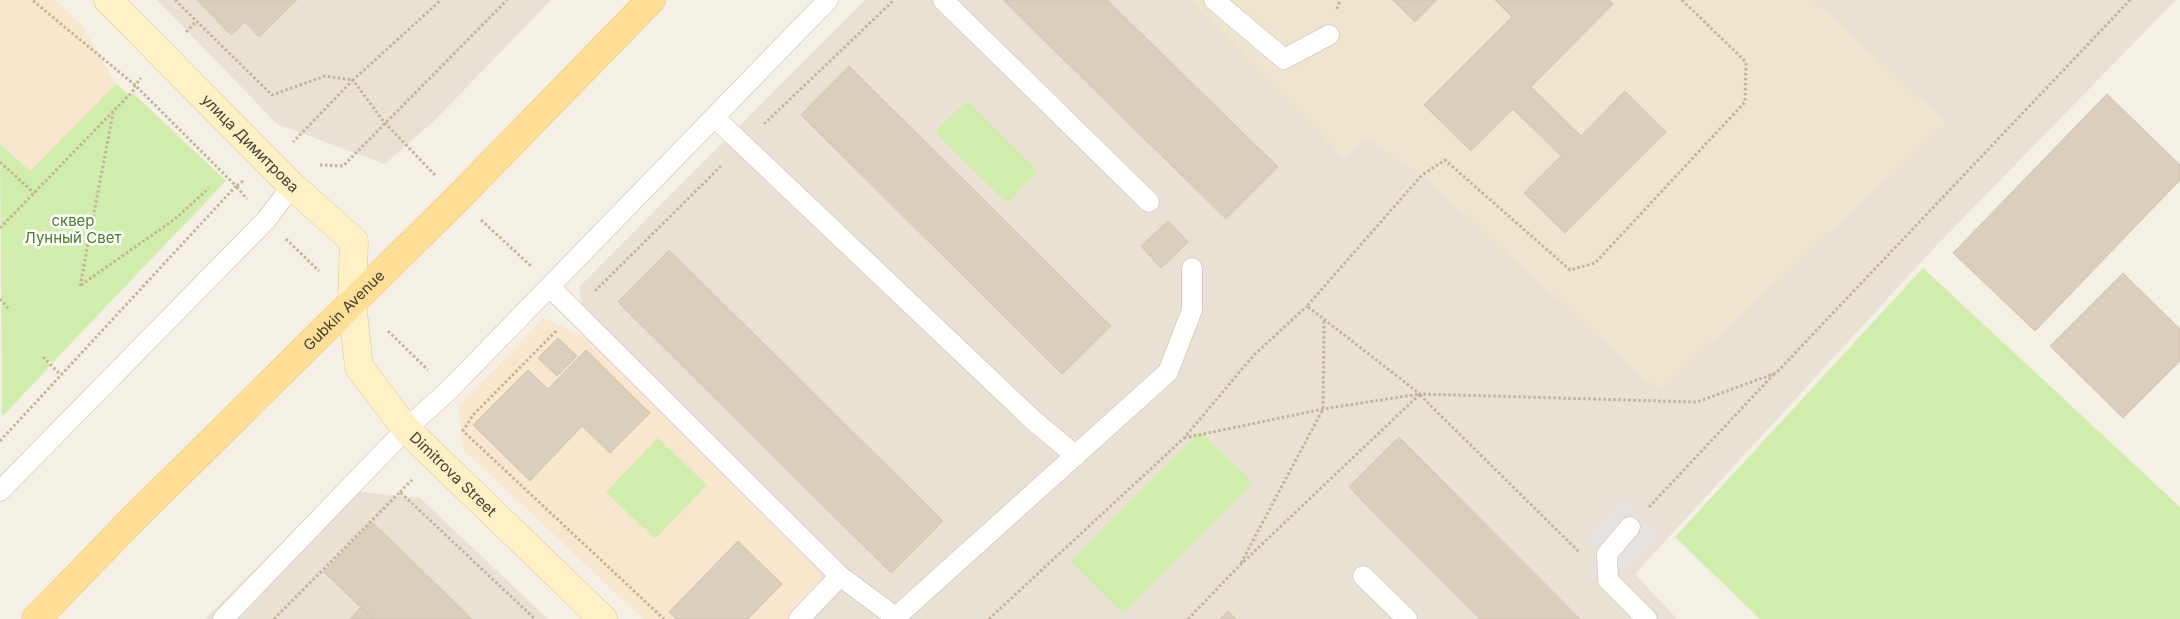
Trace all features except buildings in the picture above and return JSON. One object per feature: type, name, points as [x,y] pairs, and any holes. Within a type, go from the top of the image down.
[{"type":"main road","name":"улица Димитрова","points":[[108,0],[292,186],[354,241],[352,302]]},
{"type":"main road","name":"Gubkin Avenue","points":[[36,619],[458,198],[651,0]]},
{"type":"main road","name":"Dimitrova Street","points":[[352,302],[359,367],[406,429],[603,619]]},
{"type":"lane","points":[[223,619],[406,429],[449,390],[828,0]]},
{"type":"lane","points":[[944,0],[1149,202]]},
{"type":"lane","points":[[1214,0],[1284,59],[1329,35]]},
{"type":"lane","points":[[714,117],[1033,420],[1076,456]]},
{"type":"lane","points":[[0,491],[266,220],[292,186]]},
{"type":"lane","points":[[550,287],[840,576],[897,618],[1168,372],[1192,310],[1192,268]]},
{"type":"lane","points":[[1630,527],[1608,554],[1608,580],[1647,619]]},
{"type":"lane","points":[[799,619],[840,576]]},
{"type":"lane","points":[[1363,576],[1407,619]]},
{"type":"path","points":[[32,0],[135,85],[236,186],[266,220],[352,302]]},
{"type":"path","points":[[175,0],[272,95],[325,76],[353,80],[384,122],[458,198]]},
{"type":"path","points":[[0,441],[236,186],[271,164],[353,80],[441,0]]},
{"type":"path","points":[[271,164],[343,166],[384,122],[507,0]]},
{"type":"path","points":[[664,619],[463,431],[473,414],[574,312],[742,145],[894,0]]},
{"type":"path","points":[[989,619],[1184,438],[1253,356],[1306,306],[1422,175],[1445,160],[1570,270],[1595,263],[1745,102],[1746,62],[1682,0]]},
{"type":"path","points":[[1630,527],[2130,0]]},
{"type":"path","points":[[0,228],[133,91],[135,85],[196,22]]},
{"type":"path","points":[[113,112],[80,286],[176,219],[209,188]]},
{"type":"path","points":[[0,162],[34,193]]},
{"type":"path","points":[[489,228],[535,270]]},
{"type":"path","points":[[0,299],[8,308]]},
{"type":"path","points":[[1306,306],[1420,394],[1608,580]]},
{"type":"path","points":[[1239,566],[1323,409],[1324,320]]},
{"type":"path","points":[[390,332],[433,375]]},
{"type":"path","points":[[44,357],[61,375]]},
{"type":"path","points":[[1184,438],[1323,409],[1420,394],[1697,402],[1776,373]]},
{"type":"path","points":[[1188,619],[1239,566],[1420,394]]},
{"type":"path","points":[[274,619],[400,492],[535,619]]},
{"type":"shaded area","points":[[0,0],[55,0],[82,25],[116,84],[30,171],[0,144]]},
{"type":"shaded area","points":[[157,0],[551,0],[434,121],[385,164],[277,124]]},
{"type":"shaded area","points":[[865,0],[1192,0],[1345,158],[1366,137],[1422,175],[1659,390],[1946,123],[1812,0],[2176,0],[1935,247],[1635,574],[1677,619],[806,619],[588,338],[579,287]]},
{"type":"shaded area","points":[[1192,0],[1812,0],[1947,123],[1658,391],[1422,175],[1366,137],[1345,158]]},
{"type":"shaded area","points":[[544,318],[588,338],[820,572],[825,599],[806,619],[643,619],[464,450],[458,407]]},
{"type":"shaded area","points":[[335,489],[420,498],[548,619],[205,619]]},
{"type":"shaded area","points":[[1623,500],[1659,536],[1620,575],[1585,539]]},
{"type":"green space","name":"сквер Лунный Свет","points":[[116,84],[130,96],[133,93],[226,181],[52,363],[49,360],[47,362],[51,365],[2,417],[0,144],[30,171]]},
{"type":"green space","points":[[967,101],[1038,171],[1007,203],[935,132]]},
{"type":"green space","points":[[1923,268],[2180,507],[2180,619],[1760,619],[1675,537]]},
{"type":"green space","points":[[1200,431],[1253,483],[1123,613],[1071,561]]},
{"type":"green space","points":[[658,438],[707,485],[655,539],[606,492]]}]
